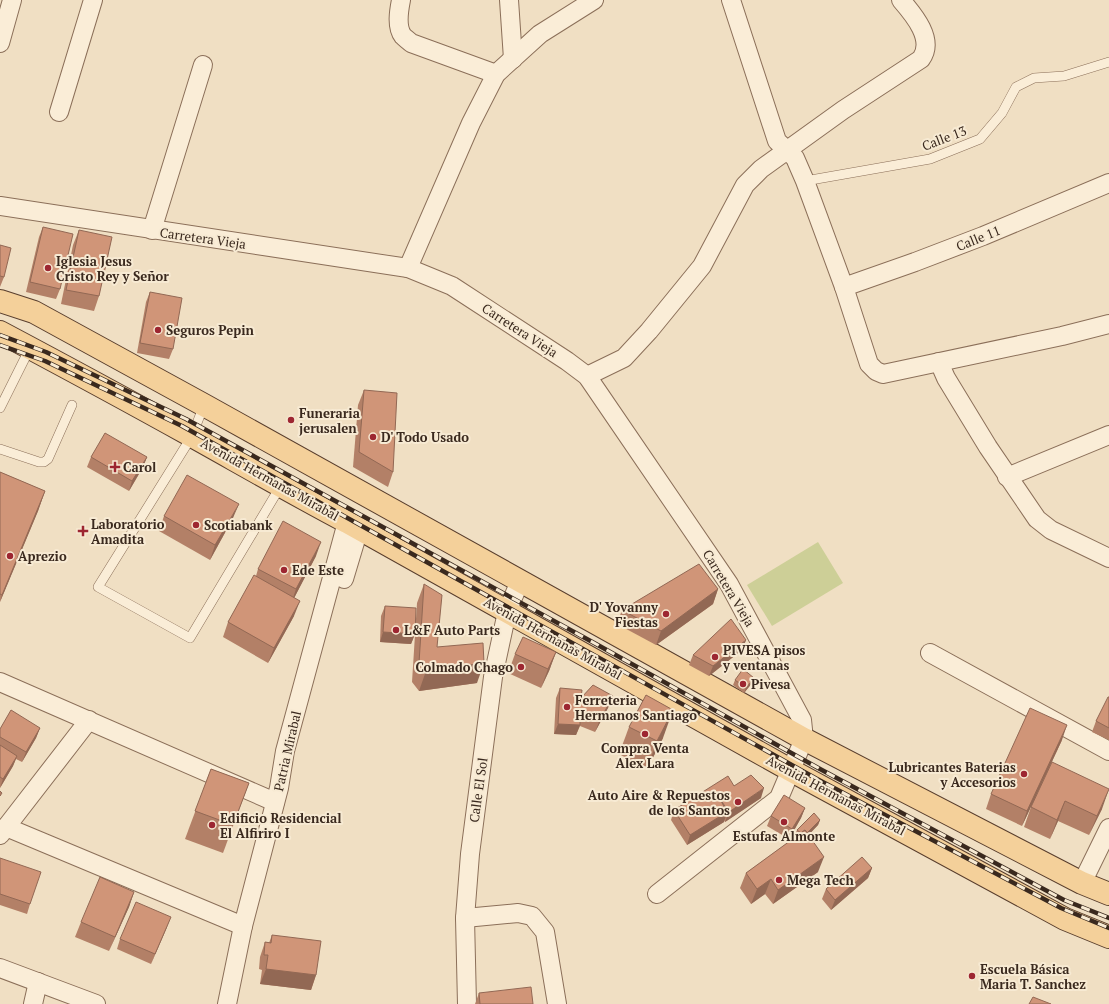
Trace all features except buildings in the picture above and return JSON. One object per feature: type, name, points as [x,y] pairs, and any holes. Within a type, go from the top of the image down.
[{"type":"main road","points":[[0,301],[34,312],[804,739],[1082,883],[1109,894]]},
{"type":"main road","name":"Avenida Hermanas Mirabal","points":[[0,332],[192,436],[280,487],[353,525],[792,771],[1065,919],[1109,937]]},
{"type":"street","points":[[0,43],[12,0]]},
{"type":"street","points":[[59,112],[92,0]]},
{"type":"street","points":[[401,0],[399,13],[400,27],[403,36],[411,43],[496,74]]},
{"type":"street","points":[[509,0],[513,59]]},
{"type":"street","points":[[408,268],[471,123],[496,74],[540,34],[594,0]]},
{"type":"street","points":[[731,0],[778,141],[796,158],[844,287],[869,364],[876,371],[883,374],[1062,336],[1109,324]]},
{"type":"street","points":[[587,376],[624,358],[649,331],[702,266],[745,185],[761,169],[843,110],[920,59],[925,53],[926,40],[920,27],[901,0]]},
{"type":"street","points":[[152,230],[203,65]]},
{"type":"street","name":"Calle 11","points":[[844,287],[976,239],[1109,183]]},
{"type":"street","name":"Carretera Vieja","points":[[0,206],[408,268],[452,286],[567,361],[587,376],[729,584],[802,720],[804,739],[792,771],[779,798],[657,894]]},
{"type":"street","points":[[939,362],[946,378],[1007,477],[1037,519],[1043,525],[1109,558]]},
{"type":"street","points":[[1007,477],[1109,435]]},
{"type":"street","name":"Patria Mirabal","points":[[226,1004],[243,926],[277,795],[285,751],[353,525]]},
{"type":"street","name":"Calle El Sol","points":[[467,1004],[465,918],[470,854],[493,677],[507,612],[520,581]]},
{"type":"street","points":[[930,653],[1109,751]]},
{"type":"street","points":[[0,682],[89,720],[277,795]]},
{"type":"street","points":[[89,720],[3,831],[243,926]]},
{"type":"street","points":[[1082,883],[1109,828]]},
{"type":"street","points":[[465,918],[518,913],[532,916],[545,932],[557,1004]]},
{"type":"street","points":[[0,968],[96,1004]]},
{"type":"street","points":[[33,1004],[38,982]]},
{"type":"lane","name":"Calle 13","points":[[805,181],[930,160],[980,138],[1002,113],[1016,86],[1034,78],[1064,76],[1109,62]]},
{"type":"lane","points":[[0,408],[30,348]]},
{"type":"lane","points":[[0,449],[39,462],[44,462],[48,459],[72,405]]},
{"type":"lane","points":[[204,405],[192,436],[98,587],[190,638],[280,487]]},
{"type":"green space","points":[[818,542],[843,583],[772,626],[747,585]]},
{"type":"railway","points":[[0,335],[46,352],[186,419],[820,769],[1064,900],[1109,918]]},
{"type":"railway","points":[[0,345],[45,361],[182,426],[817,779],[1061,908],[1109,928]]},
{"type":"place","name":"Iglesia Jesus Cristo Rey y Señor","points":[[48,268]]},
{"type":"place","name":"Seguros Pepin","points":[[158,330]]},
{"type":"place","name":"Funeraria jerusalen","points":[[291,420]]},
{"type":"place","name":"D' Todo Usado","points":[[373,437]]},
{"type":"place","name":"Carol","points":[[115,467]]},
{"type":"place","name":"Scotiabank","points":[[196,525]]},
{"type":"place","name":"Laboratorio Amadita","points":[[83,531]]},
{"type":"place","name":"Aprezio","points":[[10,556]]},
{"type":"place","name":"Ede Este","points":[[284,570]]},
{"type":"place","name":"D' Yovanny Fiestas","points":[[666,614]]},
{"type":"place","name":"L&F Auto Parts","points":[[396,630]]},
{"type":"place","name":"PIVESA pisos y ventanas","points":[[715,657]]},
{"type":"place","name":"Colmado Chago","points":[[521,667]]},
{"type":"place","name":"Pivesa","points":[[743,684]]},
{"type":"place","name":"Ferreteria Hermanos Santiago","points":[[567,707]]},
{"type":"place","name":"Compra Venta Alex Lara","points":[[645,734]]},
{"type":"place","name":"Lubricantes Baterias y Accesorios","points":[[1024,774]]},
{"type":"place","name":"Auto Aire & Repuestos de los Santos","points":[[738,802]]},
{"type":"place","name":"Estufas Almonte","points":[[784,822]]},
{"type":"place","name":"Edificio Residencial El Alfiriro I","points":[[212,825]]},
{"type":"place","name":"Mega Tech","points":[[779,880]]},
{"type":"place","name":"Escuela Básica Maria T. Sanchez","points":[[972,976]]}]
